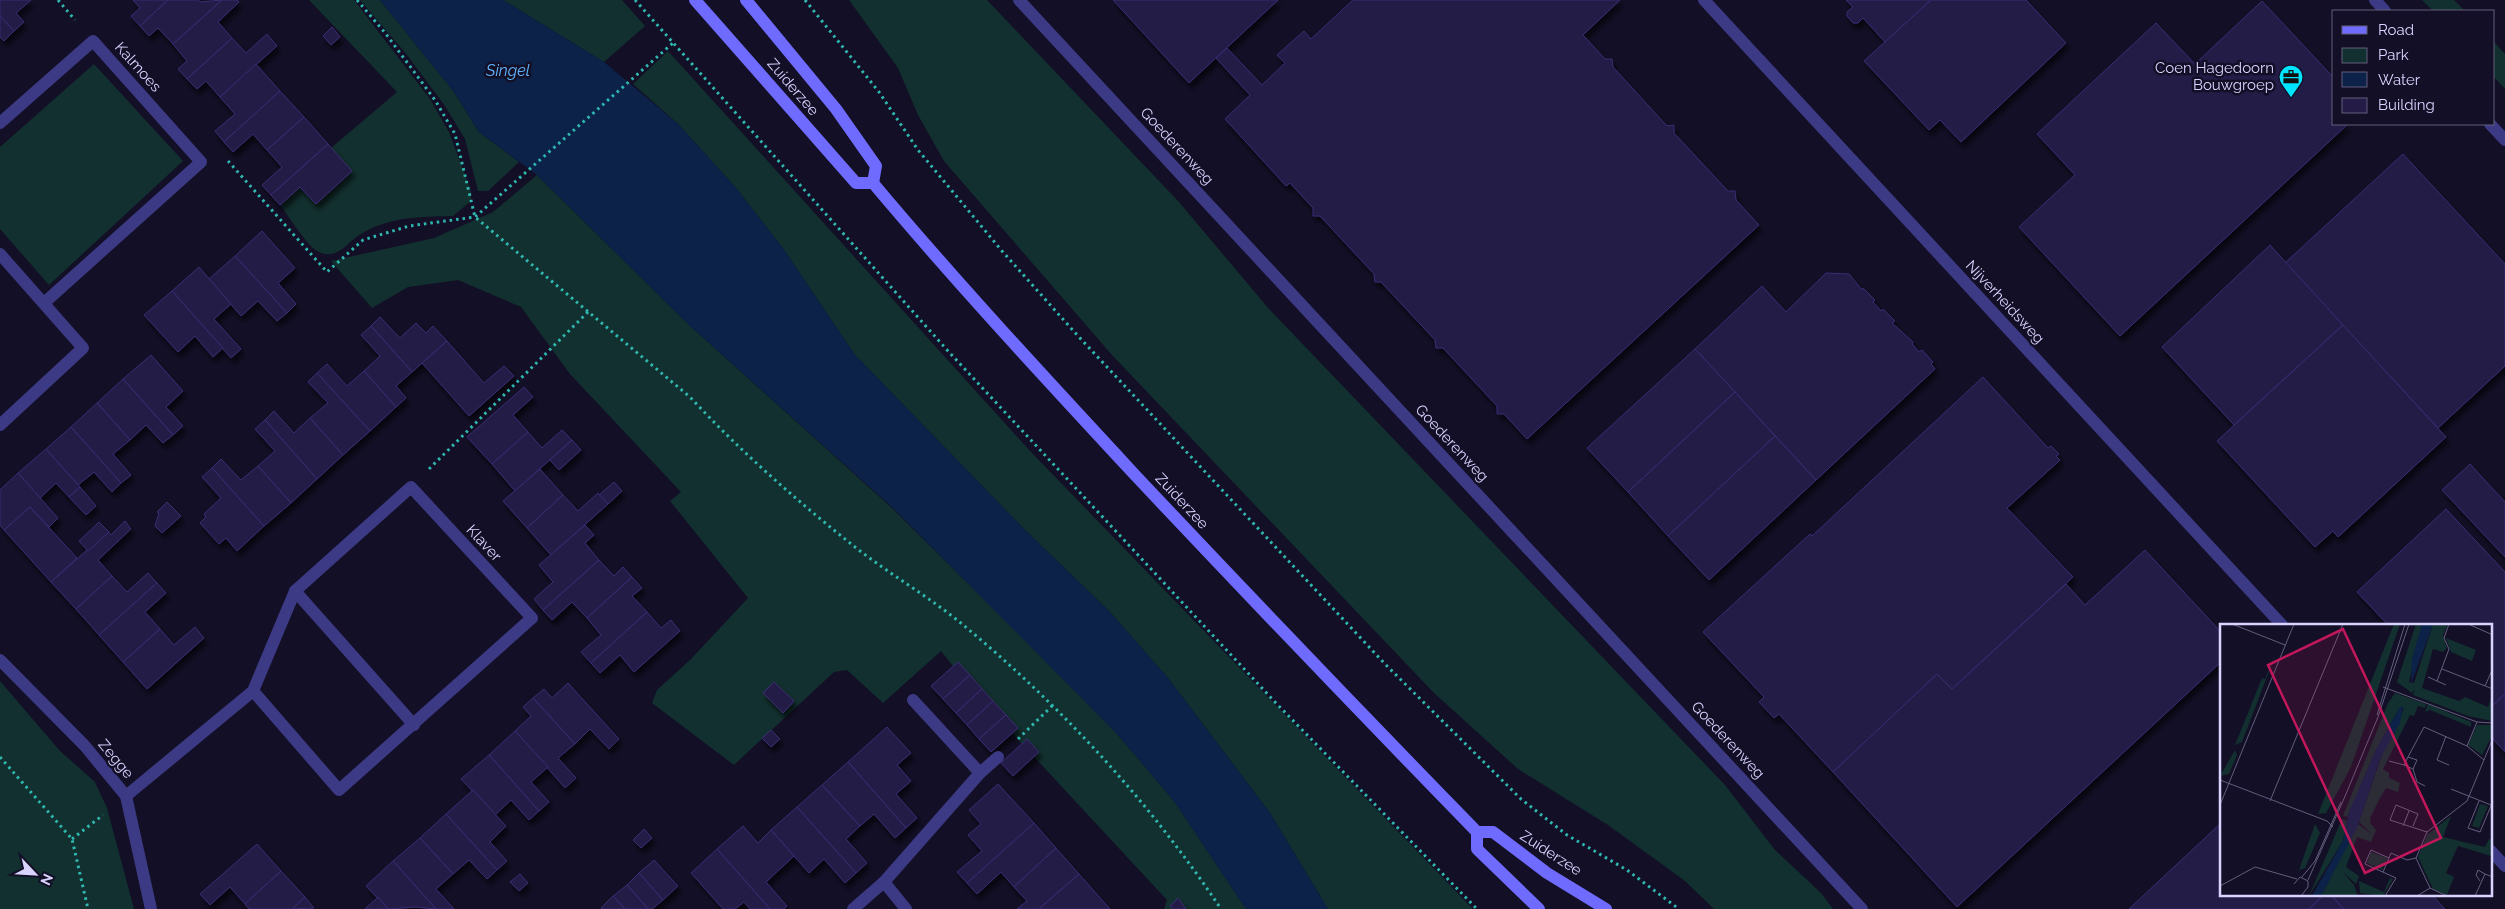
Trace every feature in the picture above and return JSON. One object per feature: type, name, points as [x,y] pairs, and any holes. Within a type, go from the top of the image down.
[{"type":"street","name":"Zuiderzee","points":[[695,0],[856,183],[873,182]]},
{"type":"street","name":"Zuiderzee","points":[[746,0],[836,109],[865,150],[876,166],[873,182]]},
{"type":"street","name":"Goederenweg","points":[[1019,0],[1862,909]]},
{"type":"street","name":"Nijverheidsweg","points":[[1704,0],[2281,624]]},
{"type":"street","points":[[2375,0],[2384,10]]},
{"type":"street","name":"Kalmoes","points":[[0,123],[93,41],[202,162]]},
{"type":"street","points":[[2491,125],[2505,140]]},
{"type":"street","points":[[44,303],[202,162]]},
{"type":"street","name":"Zuiderzee","points":[[873,182],[935,257],[1042,375],[1261,610],[1477,832],[1477,849],[1539,909]]},
{"type":"street","points":[[0,254],[83,348],[0,425]]},
{"type":"street","points":[[126,796],[253,691],[294,591],[411,487]]},
{"type":"street","name":"Klaver","points":[[253,691],[339,790],[532,618],[411,487]]},
{"type":"street","points":[[294,591],[414,725]]},
{"type":"street","name":"Zegge","points":[[0,660],[84,746],[126,796],[151,909]]},
{"type":"street","points":[[913,700],[980,773]]},
{"type":"street","points":[[853,909],[884,882],[980,773],[998,756]]},
{"type":"street","name":"Zuiderzee","points":[[1477,832],[1493,832],[1535,865],[1606,909]]},
{"type":"street","points":[[2492,852],[2505,866]]},
{"type":"street","points":[[884,882],[906,909]]},
{"type":"path","points":[[357,0],[386,34],[435,100],[455,134],[475,218],[690,397],[714,422],[840,534],[968,628],[1053,705],[1104,759],[1154,820],[1221,909]]},
{"type":"path","points":[[805,0],[879,92],[918,150],[1002,251],[1078,336],[1385,664],[1521,799],[1567,835],[1627,870],[1679,909]]},
{"type":"path","points":[[636,1],[962,366],[1274,702],[1477,909]]},
{"type":"path","points":[[202,162],[222,155],[327,272],[363,240],[409,226],[475,218],[673,43]]},
{"type":"path","points":[[411,487],[589,311]]},
{"type":"path","points":[[1029,729],[1053,705]]},
{"type":"path","points":[[0,757],[72,839],[88,909]]},
{"type":"path","points":[[72,839],[126,796]]},
{"type":"green space","points":[[309,0],[354,0],[430,99],[449,132],[471,191],[471,201],[453,216],[406,219],[384,224],[361,234],[337,252],[325,254],[314,249],[309,244],[280,205],[300,187],[316,204],[352,171],[331,148],[397,92]]},
{"type":"green space","points":[[360,0],[380,0],[454,92],[479,132],[519,162],[488,191],[478,191],[465,139],[445,106],[407,55]]},
{"type":"green space","points":[[503,0],[622,0],[645,26],[604,62]]},
{"type":"green space","points":[[849,0],[987,0],[1179,202],[1269,309],[1725,785],[1775,850],[1821,893],[1833,909],[1714,909],[1685,881],[1608,825],[1518,769],[1434,693],[1112,355],[944,161],[918,115],[898,68]]},
{"type":"green space","points":[[2422,0],[2454,0],[2464,10],[2432,10]]},
{"type":"green space","points":[[2495,43],[2505,54],[2505,89],[2495,78]]},
{"type":"green space","points":[[668,51],[1031,452],[1473,909],[1328,909],[1270,813],[1168,678],[1109,611],[1026,531],[855,355],[782,247],[736,188],[678,124],[633,84]]},
{"type":"green space","points":[[94,64],[183,161],[49,285],[0,229],[0,147]]},
{"type":"green space","points":[[537,175],[688,324],[892,508],[1117,734],[1174,801],[1246,909],[1164,909],[1167,900],[972,690],[941,651],[883,703],[847,670],[834,672],[734,765],[652,703],[657,690],[691,659],[748,598],[670,501],[681,492],[570,374],[521,307],[458,280],[408,287],[372,308],[331,261],[434,238],[493,212]]},
{"type":"green space","points":[[0,681],[60,751],[95,782],[107,808],[134,909],[0,909]]},
{"type":"water","name":"Singel","points":[[380,0],[503,0],[604,62],[678,124],[736,188],[782,247],[855,355],[1026,531],[1109,611],[1168,678],[1270,813],[1328,909],[1246,909],[1174,801],[1117,734],[893,508],[688,324],[537,175],[479,132],[454,92]]},
{"type":"building","points":[[0,0],[31,0],[16,13],[24,22],[14,31],[0,16]]},
{"type":"building","points":[[133,0],[168,0],[140,26],[131,16],[140,8]]},
{"type":"building","points":[[168,0],[198,0],[200,2],[222,0],[173,44],[158,28],[149,36],[140,26]]},
{"type":"building","points":[[222,0],[237,0],[239,2],[218,22],[232,38],[187,79],[178,69],[187,61],[173,44]]},
{"type":"building","points":[[1113,0],[1278,0],[1189,83]]},
{"type":"building","points":[[1353,0],[1620,0],[1583,35],[1605,59],[1612,59],[1613,67],[1667,126],[1674,125],[1674,133],[1728,191],[1735,191],[1736,200],[1759,225],[1527,439],[1504,414],[1497,414],[1497,406],[1443,348],[1436,348],[1435,340],[1381,282],[1375,282],[1374,274],[1320,216],[1313,216],[1313,208],[1290,183],[1286,186],[1225,119],[1250,95],[1216,58],[1227,48],[1262,85],[1285,63],[1277,55],[1304,31],[1311,39]]},
{"type":"building","points":[[1846,0],[1931,0],[1885,42],[1863,18],[1858,23],[1853,23],[1847,16],[1847,12],[1853,7]]},
{"type":"building","points":[[1931,0],[2026,0],[2066,43],[1961,142],[1940,120],[1929,130],[1864,61]]},
{"type":"building","points":[[2262,1],[2332,76],[2332,125],[2347,125],[2120,336],[2019,227],[2075,175],[2037,134],[2156,23],[2195,64]]},
{"type":"building","points":[[0,16],[14,31],[4,41],[0,37]]},
{"type":"building","points":[[332,27],[340,37],[331,45],[323,36]]},
{"type":"building","points":[[267,34],[277,46],[220,97],[206,81],[197,89],[187,79],[232,38],[246,53]]},
{"type":"building","points":[[256,64],[280,91],[224,142],[215,131],[235,114],[220,97]]},
{"type":"building","points":[[280,91],[304,117],[267,150],[253,134],[233,152],[224,142]]},
{"type":"building","points":[[304,117],[328,144],[271,195],[262,185],[282,167],[267,150]]},
{"type":"building","points":[[328,144],[352,171],[316,204],[300,187],[280,205],[271,195]]},
{"type":"building","points":[[2403,154],[2505,264],[2505,366],[2438,428],[2285,263]]},
{"type":"building","points":[[262,231],[295,268],[278,283],[296,304],[287,313],[235,256]]},
{"type":"building","points":[[2270,245],[2343,325],[2234,425],[2162,347]]},
{"type":"building","points":[[235,256],[287,313],[277,321],[258,301],[241,316],[209,279]]},
{"type":"building","points":[[199,267],[231,304],[214,319],[241,349],[231,358],[172,291]]},
{"type":"building","points":[[1826,273],[1849,274],[1862,290],[1863,288],[1875,300],[1873,302],[1881,311],[1883,309],[1895,321],[1892,323],[1913,342],[1912,344],[1919,352],[1922,350],[1933,362],[1931,364],[1935,369],[1816,480],[1695,349],[1762,286],[1786,312]]},
{"type":"building","points":[[172,291],[223,348],[213,357],[195,336],[178,352],[144,315]]},
{"type":"building","points":[[380,317],[400,338],[416,323],[426,333],[433,326],[447,341],[412,372],[371,326]]},
{"type":"building","points":[[2343,325],[2446,437],[2338,537],[2333,531],[2315,547],[2217,441]]},
{"type":"building","points":[[371,326],[412,372],[396,386],[406,398],[396,407],[364,371],[380,356],[361,335]]},
{"type":"building","points":[[447,341],[484,383],[504,366],[514,376],[469,416],[422,363]]},
{"type":"building","points":[[1695,349],[1735,392],[1628,492],[1587,448]]},
{"type":"building","points":[[151,355],[183,391],[166,407],[183,426],[173,435],[123,379]]},
{"type":"building","points":[[327,364],[347,386],[364,371],[396,407],[370,431],[317,373]]},
{"type":"building","points":[[317,373],[370,431],[343,455],[310,418],[328,403],[308,382]]},
{"type":"building","points":[[1983,377],[2048,448],[2051,446],[2059,454],[2056,456],[2060,460],[2007,508],[2073,577],[1952,689],[1937,674],[1833,772],[1779,714],[1774,718],[1759,702],[1764,697],[1703,632],[1810,534],[1812,536]]},
{"type":"building","points":[[123,379],[173,435],[163,443],[146,425],[130,440],[97,403]]},
{"type":"building","points":[[524,387],[533,397],[513,415],[528,432],[492,464],[467,437]]},
{"type":"building","points":[[1735,392],[1775,436],[1668,536],[1628,492]]},
{"type":"building","points":[[97,403],[130,440],[113,454],[131,475],[121,483],[71,427]]},
{"type":"building","points":[[274,411],[294,433],[310,418],[343,455],[317,479],[265,420]]},
{"type":"building","points":[[265,420],[317,479],[291,503],[258,466],[275,451],[255,429]]},
{"type":"building","points":[[71,427],[121,483],[112,492],[94,472],[78,485],[46,449]]},
{"type":"building","points":[[562,430],[572,440],[515,491],[492,464],[528,432],[542,448]]},
{"type":"building","points":[[1775,436],[1816,480],[1709,580],[1668,536]]},
{"type":"building","points":[[572,440],[581,450],[559,470],[550,460]]},
{"type":"building","points":[[46,449],[80,487],[69,497],[56,483],[40,498],[18,473]]},
{"type":"building","points":[[221,459],[241,480],[258,466],[291,503],[264,526],[212,468]]},
{"type":"building","points":[[2470,464],[2505,502],[2505,557],[2442,490]]},
{"type":"building","points":[[212,468],[264,526],[237,551],[226,538],[219,544],[200,523],[206,517],[204,514],[221,498],[202,477]]},
{"type":"building","points":[[540,469],[563,495],[527,528],[503,501]]},
{"type":"building","points":[[18,473],[58,518],[49,527],[30,507],[4,530],[0,525],[0,490]]},
{"type":"building","points":[[614,482],[622,491],[608,504],[599,495]]},
{"type":"building","points":[[80,487],[96,506],[86,515],[69,497]]},
{"type":"building","points":[[598,493],[608,504],[551,555],[527,528],[563,495],[578,511]]},
{"type":"building","points":[[167,502],[181,516],[162,533],[155,526],[159,513],[157,512]]},
{"type":"building","points":[[30,507],[77,558],[51,582],[4,530]]},
{"type":"building","points":[[2446,509],[2505,572],[2505,694],[2492,706],[2492,624],[2387,624],[2357,592]]},
{"type":"building","points":[[125,521],[131,529],[98,560],[112,576],[76,609],[51,582],[109,532],[111,535]]},
{"type":"building","points":[[99,522],[109,532],[88,551],[79,541]]},
{"type":"building","points":[[585,525],[594,535],[585,543],[599,560],[543,610],[534,599],[553,582],[539,565]]},
{"type":"building","points":[[2145,550],[2220,631],[2220,663],[1957,907],[1833,772],[1937,674],[1952,689],[2066,584],[2085,605]]},
{"type":"building","points":[[599,560],[614,576],[623,567],[632,577],[587,618],[572,602],[552,620],[543,610]]},
{"type":"building","points":[[148,573],[157,583],[99,635],[76,609],[112,576],[127,592]]},
{"type":"building","points":[[632,577],[642,588],[632,596],[647,612],[591,663],[581,652],[601,635],[587,618]]},
{"type":"building","points":[[157,583],[166,593],[145,612],[160,629],[123,662],[99,635]]},
{"type":"building","points":[[647,612],[661,628],[671,620],[680,631],[634,672],[620,655],[600,673],[591,663]]},
{"type":"building","points":[[195,627],[204,638],[147,689],[123,662],[160,629],[174,645]]},
{"type":"building","points":[[958,662],[970,675],[943,699],[931,686]]},
{"type":"building","points":[[970,675],[982,689],[956,713],[943,699]]},
{"type":"building","points":[[774,682],[794,701],[783,713],[763,693]]},
{"type":"building","points":[[568,683],[619,739],[609,749],[590,729],[575,744],[533,698],[544,689],[552,698]]},
{"type":"building","points":[[982,689],[993,701],[967,725],[956,713]]},
{"type":"building","points":[[2505,694],[2505,752],[2492,738],[2492,706]]},
{"type":"building","points":[[533,698],[575,744],[558,758],[576,778],[565,788],[515,731],[531,716],[523,707]]},
{"type":"building","points":[[993,701],[1006,715],[979,739],[967,725]]},
{"type":"building","points":[[1006,715],[1018,728],[991,752],[979,739]]},
{"type":"building","points":[[887,727],[911,753],[897,765],[911,781],[896,794],[917,818],[906,828],[848,762]]},
{"type":"building","points":[[771,730],[780,739],[771,747],[762,738]]},
{"type":"building","points":[[515,731],[548,767],[531,782],[549,802],[539,811],[489,755]]},
{"type":"building","points":[[1027,739],[1039,752],[1013,776],[1001,763]]},
{"type":"building","points":[[489,755],[539,811],[529,820],[511,800],[495,815],[461,779]]},
{"type":"building","points":[[848,762],[906,828],[895,838],[874,814],[860,826],[822,785]]},
{"type":"building","points":[[998,784],[1034,823],[967,883],[957,872],[982,851],[968,835],[981,824],[969,810]]},
{"type":"building","points":[[822,785],[860,826],[846,839],[867,863],[856,873],[797,807]]},
{"type":"building","points":[[473,790],[506,826],[490,842],[507,861],[497,870],[446,814]]},
{"type":"building","points":[[797,807],[856,873],[845,883],[824,859],[809,873],[771,830]]},
{"type":"building","points":[[446,814],[497,870],[487,879],[469,860],[453,874],[420,838]]},
{"type":"building","points":[[1034,823],[1056,848],[1014,887],[1001,872],[977,894],[967,883]]},
{"type":"building","points":[[2220,824],[2220,896],[2323,896],[2309,909],[2129,909]]},
{"type":"building","points":[[743,826],[758,843],[771,830],[794,856],[766,882],[787,906],[784,909],[770,909],[717,849]]},
{"type":"building","points":[[644,829],[652,838],[641,848],[633,840]]},
{"type":"building","points":[[420,838],[453,874],[436,889],[454,909],[436,909],[393,861]]},
{"type":"building","points":[[257,844],[281,871],[245,904],[230,887],[210,905],[200,894]]},
{"type":"building","points":[[1056,848],[1079,874],[1039,909],[1017,909],[1027,901],[1014,887]]},
{"type":"building","points":[[717,849],[770,909],[750,909],[744,902],[735,909],[723,909],[691,873]]},
{"type":"building","points":[[654,860],[678,886],[663,900],[639,873]]},
{"type":"building","points":[[393,861],[436,909],[416,907],[388,909],[366,886]]},
{"type":"building","points":[[281,871],[305,897],[292,909],[249,909],[245,904]]},
{"type":"building","points":[[639,873],[663,900],[652,909],[648,909],[627,885]]},
{"type":"building","points":[[520,874],[528,883],[519,891],[510,882]]},
{"type":"building","points":[[1079,874],[1110,909],[1039,909]]},
{"type":"building","points":[[627,885],[648,909],[625,909],[613,896]]},
{"type":"building","points":[[613,896],[625,909],[601,908]]},
{"type":"building","points":[[2323,896],[2332,896],[2344,909],[2309,909]]},
{"type":"building","points":[[2332,896],[2433,896],[2445,909],[2344,909]]},
{"type":"building","points":[[305,897],[314,908],[292,909]]},
{"type":"building","points":[[377,898],[388,909],[365,909]]},
{"type":"building","points":[[1178,898],[1186,909],[1173,909],[1170,906]]},
{"type":"place","name":"Coen Hagedoorn Bouwgroep","points":[[2291,98]]}]
